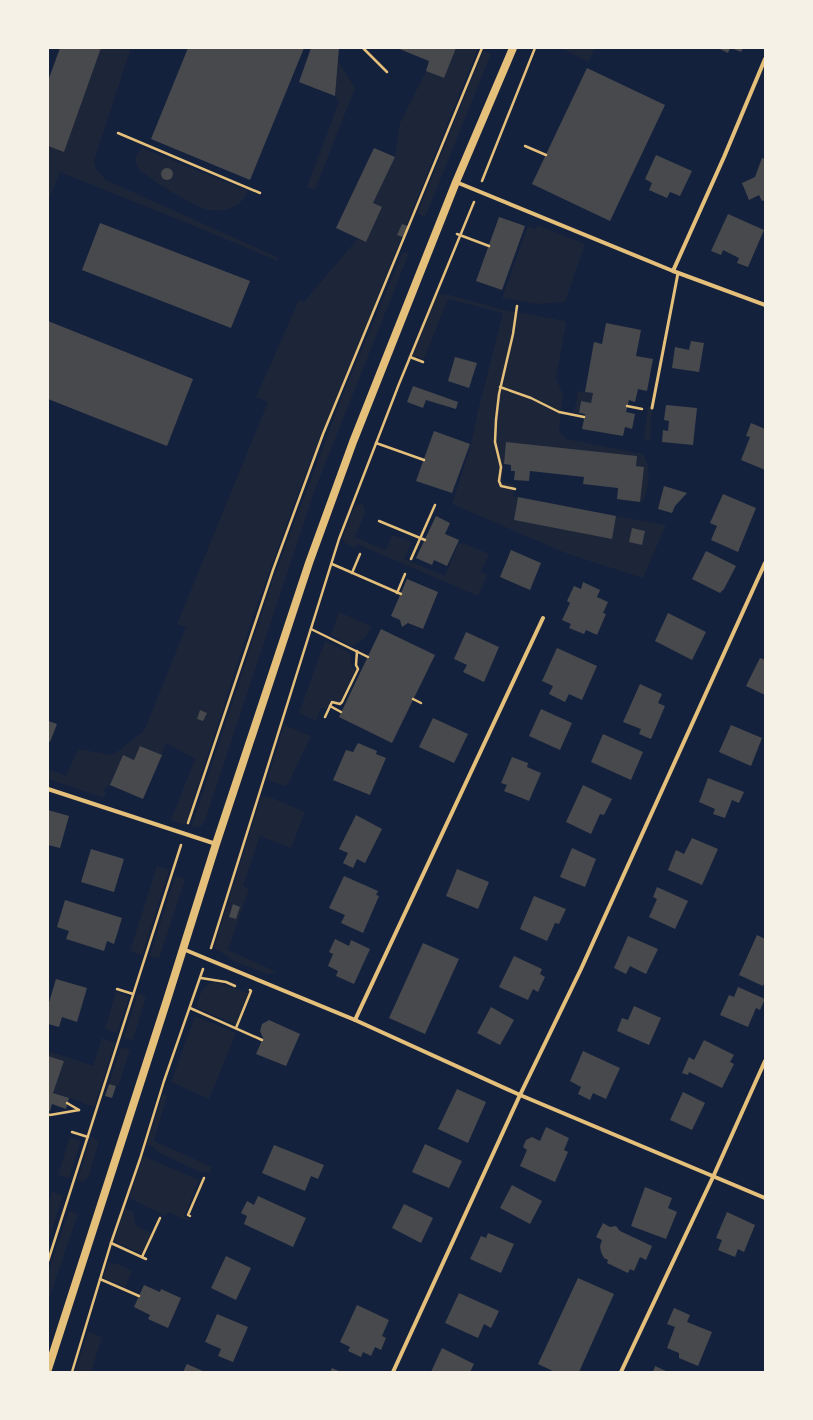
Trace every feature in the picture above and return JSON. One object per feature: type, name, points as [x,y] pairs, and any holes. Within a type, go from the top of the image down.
[{"type":"main road","points":[[48,1369],[184,948],[216,844],[308,563],[456,182],[513,48]]},
{"type":"street","points":[[673,271],[765,60]]},
{"type":"street","points":[[456,182],[678,273],[765,305]]},
{"type":"street","points":[[393,1372],[520,1095],[581,969],[765,563]]},
{"type":"street","points":[[355,1020],[543,618]]},
{"type":"street","points":[[48,789],[216,844]]},
{"type":"street","points":[[184,948],[355,1020],[520,1095],[765,1198]]},
{"type":"street","points":[[621,1372],[765,1061]]},
{"type":"lane","points":[[652,408],[678,273]]},
{"type":"path","points":[[362,48],[387,72]]},
{"type":"path","points":[[48,1261],[185,834],[273,570],[321,441],[482,48]]},
{"type":"path","points":[[72,1372],[111,1243],[140,1159],[164,1081],[201,978],[339,539],[458,235],[478,191],[536,48]]},
{"type":"path","points":[[118,133],[260,193]]},
{"type":"path","points":[[525,146],[546,155]]},
{"type":"path","points":[[458,235],[489,246]]},
{"type":"path","points":[[515,489],[501,486],[499,481],[501,467],[495,442],[500,387],[518,306]]},
{"type":"path","points":[[410,357],[423,362]]},
{"type":"path","points":[[500,387],[531,398],[558,412],[584,417]]},
{"type":"path","points":[[627,406],[642,409]]},
{"type":"path","points":[[376,443],[424,460]]},
{"type":"path","points":[[410,559],[435,505]]},
{"type":"path","points":[[379,521],[425,540]]},
{"type":"path","points":[[352,573],[360,554]]},
{"type":"path","points":[[332,564],[400,594]]},
{"type":"path","points":[[397,593],[405,574]]},
{"type":"path","points":[[311,629],[368,657]]},
{"type":"path","points":[[325,717],[332,702],[340,704],[345,696],[358,669],[356,665],[357,651]]},
{"type":"path","points":[[413,699],[421,703]]},
{"type":"path","points":[[330,706],[342,712]]},
{"type":"path","points":[[201,978],[226,982],[239,987]]},
{"type":"path","points":[[117,989],[134,994]]},
{"type":"path","points":[[236,1028],[251,991],[245,989]]},
{"type":"path","points":[[190,1008],[262,1040]]},
{"type":"path","points":[[48,1114],[50,1115],[79,1110],[67,1104]]},
{"type":"path","points":[[72,1132],[88,1137]]},
{"type":"path","points":[[190,1216],[188,1215],[204,1178]]},
{"type":"path","points":[[142,1257],[160,1218]]},
{"type":"path","points":[[111,1243],[146,1259]]},
{"type":"path","points":[[100,1279],[139,1296]]},
{"type":"shaded area","points":[[101,48],[131,48],[94,160],[96,169],[106,180],[277,257],[278,261],[60,172],[48,202],[48,146],[64,151]]},
{"type":"shaded area","points":[[456,48],[478,48],[300,488],[253,616],[185,825],[171,820],[195,759],[166,743],[162,755],[141,746],[134,760],[123,755],[110,785],[103,790],[106,792],[104,798],[48,779],[48,769],[66,776],[78,749],[113,755],[144,731],[186,627],[177,624],[268,402],[256,397],[299,300],[304,302],[358,238],[366,241],[382,208],[373,203],[395,157],[400,123],[426,71],[443,78]]},
{"type":"shaded area","points":[[561,48],[595,48],[588,62]]},
{"type":"shaded area","points":[[483,51],[491,54],[425,217],[417,214]]},
{"type":"shaded area","points":[[338,61],[355,88],[315,190],[307,187],[339,102],[335,96]]},
{"type":"shaded area","points":[[142,148],[248,191],[245,197],[232,208],[209,210],[203,208],[172,192],[142,172],[138,167],[135,158]]},
{"type":"shaded area","points":[[537,225],[585,244],[565,302],[537,304],[502,298],[528,226],[536,229]]},
{"type":"shaded area","points":[[403,252],[409,253],[314,492],[205,820],[201,826],[191,828],[272,582],[345,389]]},
{"type":"shaded area","points":[[437,294],[450,295],[504,310],[565,321],[566,325],[556,378],[563,395],[559,428],[561,434],[566,439],[643,454],[649,471],[644,500],[640,502],[643,467],[636,466],[637,456],[506,443],[502,482],[514,484],[513,496],[518,497],[514,520],[611,538],[616,516],[666,525],[643,578],[568,554],[452,504],[471,445],[478,411],[503,313],[448,299],[424,359],[412,355]]},
{"type":"shaded area","points":[[578,391],[593,393],[591,403],[581,401],[579,413],[574,412]]},
{"type":"shaded area","points":[[648,407],[652,408],[650,438],[652,441],[647,440],[644,437]]},
{"type":"shaded area","points":[[363,503],[365,512],[355,537],[386,550],[392,535],[412,542],[404,559],[445,576],[458,544],[463,543],[489,554],[481,572],[487,575],[478,596],[357,544],[355,548],[345,543],[342,539],[355,506]]},
{"type":"shaded area","points":[[339,612],[371,626],[365,638],[353,646],[331,635]]},
{"type":"shaded area","points":[[325,641],[350,653],[352,667],[356,669],[339,703],[331,700],[326,709],[321,708],[316,721],[299,713]]},
{"type":"shaded area","points":[[284,725],[311,736],[288,784],[284,786],[271,781],[268,778]]},
{"type":"shaded area","points":[[267,796],[305,812],[291,848],[260,836],[243,886],[249,889],[228,950],[277,972],[267,974],[233,961],[214,947],[261,797]]},
{"type":"shaded area","points":[[157,866],[169,870],[142,955],[130,951]]},
{"type":"shaded area","points":[[175,876],[185,879],[159,959],[150,956]]},
{"type":"shaded area","points":[[214,982],[248,993],[236,1025],[197,1008],[201,992],[206,986]]},
{"type":"shaded area","points":[[116,992],[129,997],[117,1033],[105,1029]]},
{"type":"shaded area","points":[[138,993],[146,996],[133,1040],[124,1038]]},
{"type":"shaded area","points":[[195,1016],[236,1033],[209,1099],[171,1082]]},
{"type":"shaded area","points":[[102,1038],[115,1043],[94,1107],[53,1093],[64,1061],[48,1056],[48,1051],[93,1066]]},
{"type":"shaded area","points":[[121,1047],[130,1050],[118,1086],[109,1084]]},
{"type":"shaded area","points":[[163,1094],[167,1096],[154,1141],[212,1167],[209,1173],[204,1171],[202,1173],[160,1153],[153,1147],[146,1145]]},
{"type":"shaded area","points":[[91,1136],[99,1141],[89,1176],[83,1182],[78,1180]]},
{"type":"shaded area","points":[[70,1137],[81,1141],[69,1178],[58,1175]]},
{"type":"shaded area","points":[[143,1156],[199,1180],[184,1216],[189,1219],[188,1221],[168,1212],[166,1216],[129,1198]]},
{"type":"shaded area","points":[[52,1192],[63,1195],[48,1243],[48,1204]]},
{"type":"shaded area","points":[[125,1208],[133,1212],[136,1226],[152,1233],[142,1254],[114,1241]]},
{"type":"shaded area","points":[[69,1211],[78,1214],[48,1301],[48,1272]]},
{"type":"shaded area","points":[[108,1263],[118,1264],[132,1271],[125,1287],[103,1278]]},
{"type":"shaded area","points":[[88,1332],[102,1337],[91,1372],[75,1372]]},
{"type":"building","points":[[60,48],[101,48],[64,152],[48,146],[48,81]]},
{"type":"building","points":[[188,48],[304,48],[250,180],[151,139]]},
{"type":"building","points":[[311,48],[339,48],[335,96],[299,82]]},
{"type":"building","points":[[397,48],[456,48],[444,78],[426,71],[429,61]]},
{"type":"building","points":[[718,48],[730,48],[728,53]]},
{"type":"building","points":[[731,48],[743,48],[741,52]]},
{"type":"building","points":[[587,68],[665,105],[610,221],[532,184]]},
{"type":"building","points":[[374,148],[395,157],[373,203],[382,207],[366,242],[336,228]]},
{"type":"building","points":[[656,155],[692,171],[680,196],[670,192],[667,198],[649,190],[652,183],[645,179]]},
{"type":"building","points":[[762,158],[765,159],[765,200],[762,201],[759,195],[749,200],[742,183],[755,177]]},
{"type":"building","points":[[169,168],[172,169],[172,179],[165,180],[162,179],[161,172],[162,169]]},
{"type":"building","points":[[728,214],[764,230],[748,267],[737,263],[739,258],[723,250],[721,255],[711,251]]},
{"type":"building","points":[[499,217],[525,226],[502,290],[476,281]]},
{"type":"building","points":[[100,223],[250,281],[231,328],[82,270]]},
{"type":"building","points":[[402,224],[408,226],[403,237],[397,235]]},
{"type":"building","points":[[48,321],[193,379],[167,446],[48,399]]},
{"type":"building","points":[[606,323],[641,330],[636,356],[653,359],[647,391],[638,389],[635,402],[629,400],[626,412],[635,414],[632,429],[625,427],[623,436],[582,429],[585,414],[579,413],[581,401],[591,403],[593,393],[585,392],[594,342],[602,344]]},
{"type":"building","points":[[691,341],[704,343],[699,372],[672,368],[675,347],[689,350]]},
{"type":"building","points":[[455,357],[477,363],[469,388],[448,381]]},
{"type":"building","points":[[413,386],[458,402],[456,409],[426,400],[423,408],[407,402]]},
{"type":"building","points":[[666,405],[697,408],[693,445],[662,442],[663,430],[668,431],[669,421],[664,420]]},
{"type":"building","points":[[751,423],[765,429],[765,470],[741,460],[750,437],[746,436]]},
{"type":"building","points":[[434,431],[470,444],[452,493],[416,481]]},
{"type":"building","points":[[506,442],[637,456],[636,466],[644,467],[640,502],[617,499],[618,488],[583,484],[584,477],[530,471],[529,481],[514,480],[515,471],[511,471],[511,465],[504,464]]},
{"type":"building","points":[[664,486],[687,493],[675,506],[672,513],[658,509]]},
{"type":"building","points":[[723,494],[756,508],[738,552],[711,540],[717,526],[710,523]]},
{"type":"building","points":[[518,497],[616,516],[612,539],[514,520]]},
{"type":"building","points":[[436,516],[450,523],[445,534],[459,540],[447,566],[434,560],[432,565],[416,558]]},
{"type":"building","points":[[632,528],[645,531],[642,545],[629,542]]},
{"type":"building","points":[[511,550],[541,563],[530,590],[500,577]]},
{"type":"building","points":[[706,551],[736,566],[724,589],[720,593],[692,579]]},
{"type":"building","points":[[407,579],[438,592],[423,629],[408,623],[402,627],[400,620],[391,616]]},
{"type":"building","points":[[583,582],[600,590],[597,597],[608,602],[603,613],[606,614],[597,635],[586,630],[584,634],[569,628],[571,624],[562,620],[570,603],[567,601],[574,586],[581,589]]},
{"type":"building","points":[[668,613],[706,632],[692,660],[655,641]]},
{"type":"building","points":[[381,629],[435,655],[392,743],[339,717]]},
{"type":"building","points":[[466,632],[499,647],[484,682],[463,672],[467,665],[454,659]]},
{"type":"building","points":[[557,648],[597,666],[582,700],[569,694],[565,702],[549,694],[553,686],[542,681]]},
{"type":"building","points":[[760,658],[765,660],[765,695],[746,686]]},
{"type":"building","points":[[640,684],[662,694],[658,703],[665,706],[651,739],[639,734],[641,729],[623,722]]},
{"type":"building","points":[[541,709],[572,723],[560,750],[529,736]]},
{"type":"building","points":[[200,710],[207,713],[203,721],[197,719]]},
{"type":"building","points":[[433,718],[468,734],[454,763],[419,747]]},
{"type":"building","points":[[48,721],[57,724],[50,742],[48,741]]},
{"type":"building","points":[[731,725],[762,738],[751,766],[719,752]]},
{"type":"building","points":[[603,734],[643,752],[631,780],[591,762]]},
{"type":"building","points":[[358,743],[377,751],[376,754],[386,758],[370,795],[333,780],[346,750],[353,752]]},
{"type":"building","points":[[140,746],[162,755],[143,799],[110,785],[123,755],[134,760]]},
{"type":"building","points":[[512,757],[528,763],[527,767],[541,773],[529,801],[504,791],[507,785],[501,783]]},
{"type":"building","points":[[708,778],[744,792],[739,803],[732,800],[725,818],[713,814],[715,809],[699,802]]},
{"type":"building","points":[[583,785],[612,799],[604,815],[600,814],[591,834],[566,822]]},
{"type":"building","points":[[48,810],[69,816],[60,848],[48,845]]},
{"type":"building","points":[[356,815],[382,829],[365,863],[357,859],[353,868],[343,863],[348,853],[339,849]]},
{"type":"building","points":[[692,838],[718,849],[702,885],[668,870],[676,850],[684,854]]},
{"type":"building","points":[[572,848],[596,859],[585,887],[560,877]]},
{"type":"building","points":[[91,849],[124,859],[114,892],[81,882]]},
{"type":"building","points":[[457,869],[489,882],[478,909],[446,896]]},
{"type":"building","points":[[344,876],[378,891],[376,895],[379,896],[363,933],[341,923],[345,915],[329,908]]},
{"type":"building","points":[[657,887],[688,901],[675,929],[649,917],[657,899],[653,897]]},
{"type":"building","points":[[534,896],[566,909],[559,924],[555,923],[547,941],[520,929]]},
{"type":"building","points":[[65,900],[122,918],[114,944],[107,941],[104,951],[66,939],[69,931],[57,927]]},
{"type":"building","points":[[233,904],[240,907],[236,919],[229,917]]},
{"type":"building","points":[[757,935],[765,939],[765,981],[763,986],[739,975]]},
{"type":"building","points":[[628,936],[658,949],[646,974],[630,966],[626,974],[614,968]]},
{"type":"building","points":[[335,939],[349,946],[351,940],[370,949],[354,984],[336,976],[338,971],[328,966],[333,954],[329,952]]},
{"type":"building","points":[[423,943],[459,959],[425,1034],[389,1018]]},
{"type":"building","points":[[514,956],[542,969],[540,974],[545,977],[538,992],[533,989],[528,1000],[499,987]]},
{"type":"building","points":[[56,979],[87,988],[77,1022],[62,1017],[59,1027],[48,1024],[48,1006]]},
{"type":"building","points":[[738,987],[765,999],[760,1010],[756,1008],[748,1027],[720,1015],[729,995],[734,997]]},
{"type":"building","points":[[634,1006],[661,1018],[649,1045],[617,1031],[622,1018],[628,1020]]},
{"type":"building","points":[[491,1007],[514,1020],[500,1045],[477,1033]]},
{"type":"building","points":[[269,1020],[300,1034],[286,1066],[256,1054],[263,1038],[260,1031],[262,1024]]},
{"type":"building","points":[[704,1040],[734,1055],[730,1062],[734,1064],[722,1088],[689,1072],[688,1075],[682,1073],[689,1057],[694,1060]]},
{"type":"building","points":[[583,1051],[620,1068],[606,1099],[593,1093],[590,1100],[578,1094],[581,1087],[570,1081]]},
{"type":"building","points":[[48,1056],[64,1061],[53,1093],[69,1098],[66,1109],[52,1104],[50,1111],[48,1111]]},
{"type":"building","points":[[109,1084],[116,1086],[112,1098],[105,1096]]},
{"type":"building","points":[[457,1089],[486,1102],[468,1143],[438,1129]]},
{"type":"building","points":[[683,1092],[705,1103],[692,1130],[670,1120]]},
{"type":"building","points":[[546,1127],[569,1138],[564,1150],[568,1152],[555,1182],[520,1166],[527,1150],[523,1147],[526,1140],[532,1137],[540,1141]]},
{"type":"building","points":[[425,1144],[462,1161],[449,1188],[412,1172]]},
{"type":"building","points":[[274,1145],[324,1165],[318,1179],[311,1176],[305,1191],[262,1173]]},
{"type":"building","points":[[512,1185],[542,1201],[530,1224],[500,1208]]},
{"type":"building","points":[[645,1187],[672,1198],[668,1208],[677,1212],[666,1239],[631,1226]]},
{"type":"building","points":[[258,1196],[306,1218],[293,1247],[244,1224],[247,1216],[241,1213],[247,1201],[254,1205]]},
{"type":"building","points":[[404,1204],[433,1218],[421,1243],[392,1228]]},
{"type":"building","points":[[727,1212],[755,1225],[744,1252],[738,1249],[735,1257],[718,1250],[722,1240],[716,1238]]},
{"type":"building","points":[[603,1223],[610,1227],[616,1226],[620,1231],[652,1246],[646,1260],[640,1257],[634,1271],[630,1269],[628,1273],[607,1263],[608,1260],[604,1258],[601,1252],[600,1246],[602,1240],[596,1237]]},
{"type":"building","points":[[488,1233],[514,1244],[501,1273],[470,1259],[481,1236],[486,1238]]},
{"type":"building","points":[[226,1256],[251,1268],[236,1300],[211,1288]]},
{"type":"building","points":[[578,1278],[614,1294],[579,1372],[555,1372],[538,1364]]},
{"type":"building","points":[[144,1285],[160,1292],[161,1289],[181,1298],[168,1328],[148,1319],[150,1315],[134,1307]]},
{"type":"building","points":[[459,1293],[499,1311],[491,1328],[484,1324],[478,1338],[445,1323]]},
{"type":"building","points":[[357,1305],[389,1320],[382,1336],[386,1338],[381,1350],[375,1347],[371,1356],[363,1352],[361,1357],[348,1351],[350,1347],[340,1342]]},
{"type":"building","points":[[674,1308],[690,1315],[687,1322],[712,1332],[698,1366],[679,1358],[679,1353],[667,1348],[675,1327],[667,1324]]},
{"type":"building","points":[[217,1314],[248,1327],[233,1362],[218,1356],[221,1349],[205,1342]]},
{"type":"building","points":[[442,1348],[474,1364],[470,1372],[431,1372]]},
{"type":"building","points":[[187,1364],[205,1372],[183,1372]]},
{"type":"building","points":[[655,1366],[668,1372],[653,1372]]},
{"type":"building","points":[[332,1368],[341,1372],[330,1372]]}]
